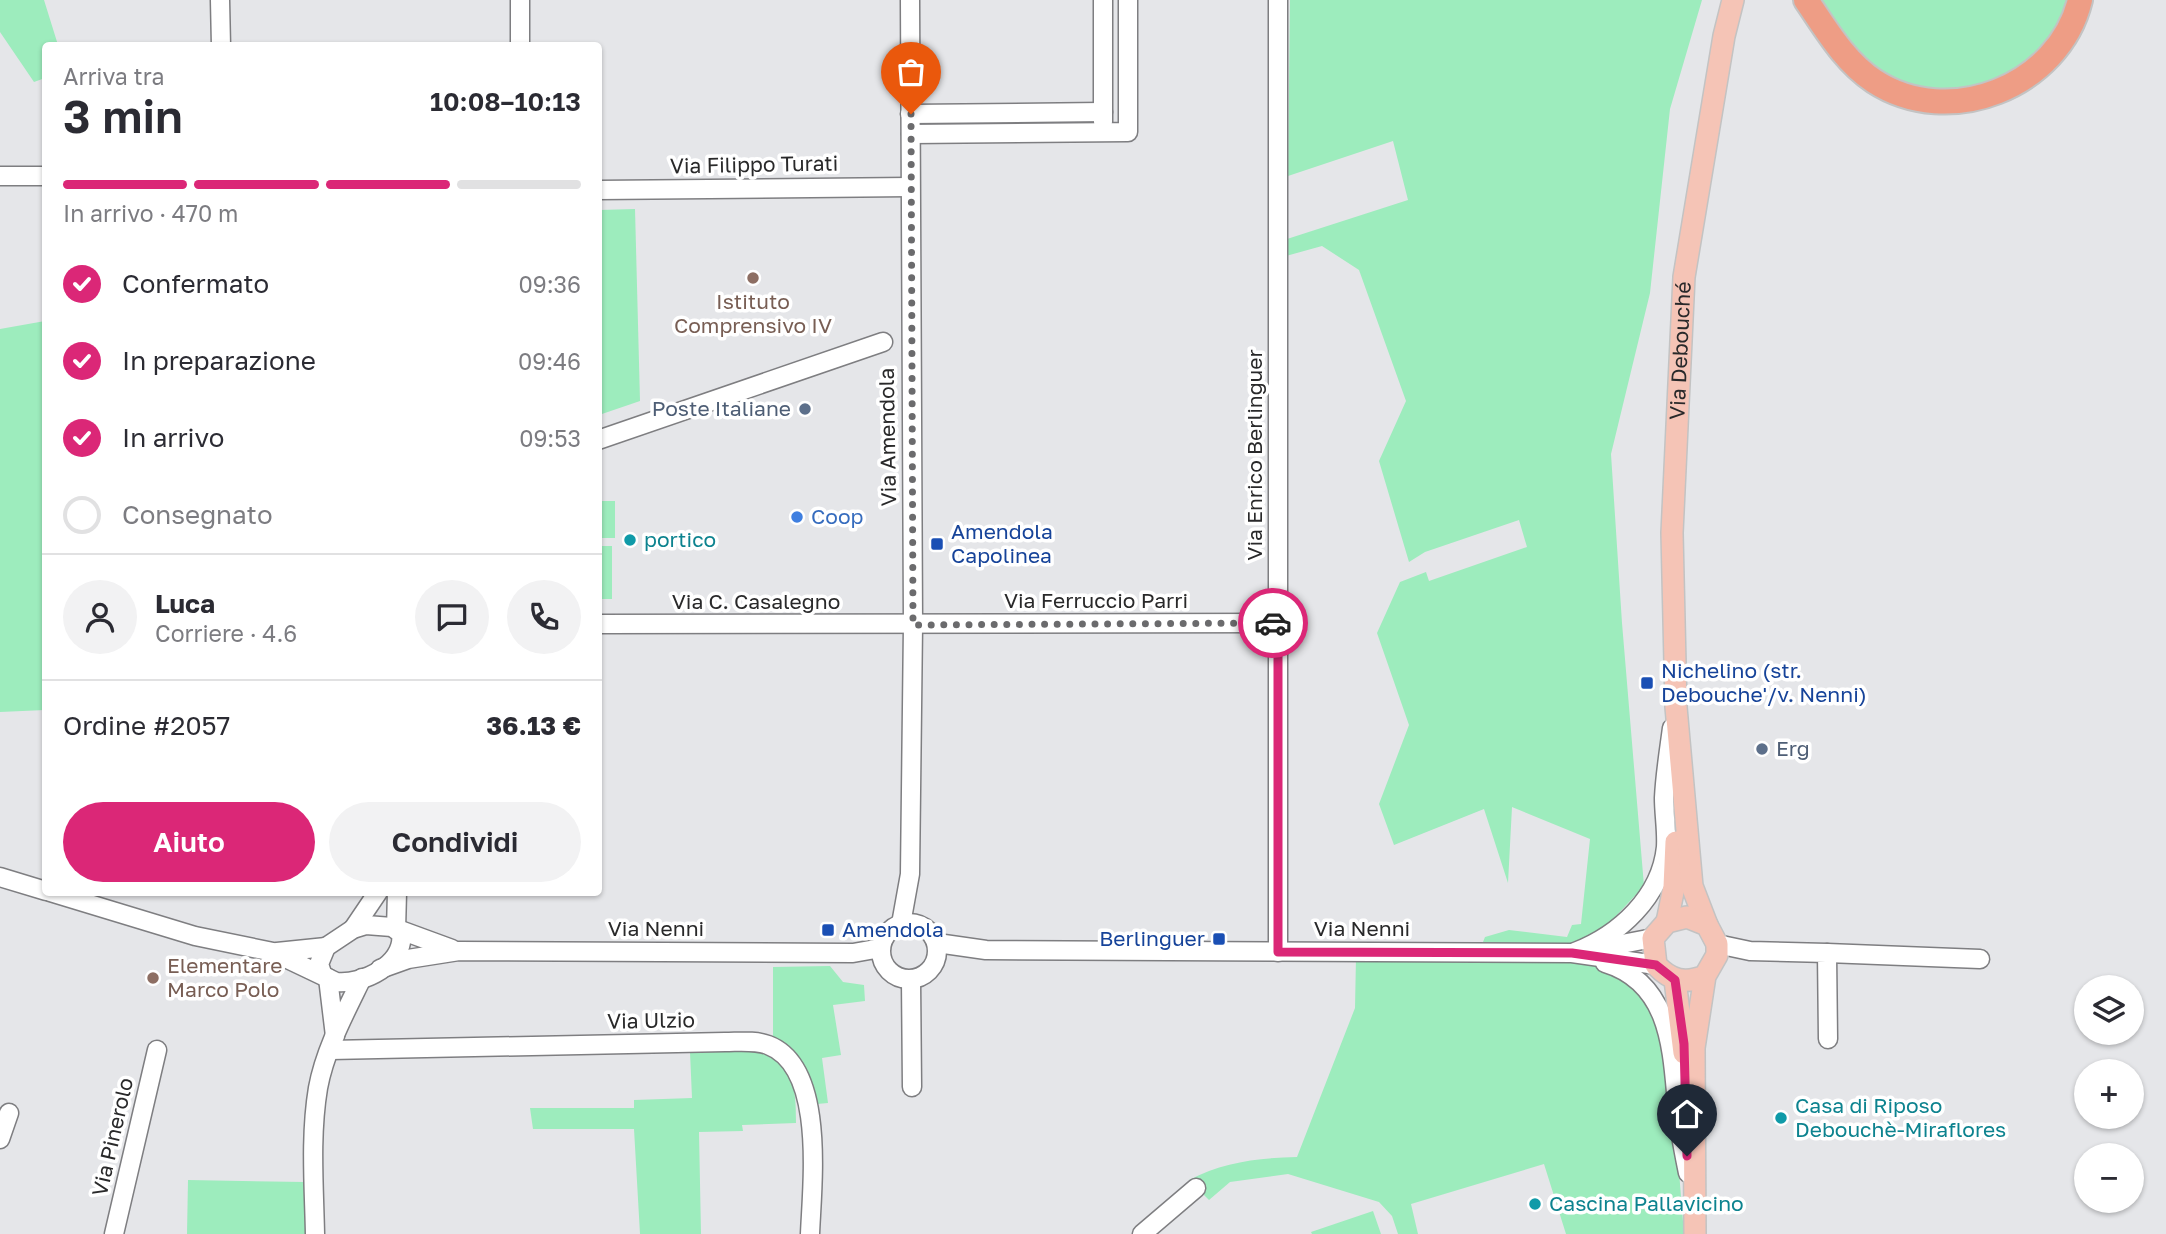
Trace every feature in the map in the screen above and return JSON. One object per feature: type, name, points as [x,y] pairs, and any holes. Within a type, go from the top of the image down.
[{"type":"highway","points":[[1806,0],[1841,52],[1875,82],[1913,98],[1953,102],[1988,96],[2025,78],[2063,38],[2080,0]]},
{"type":"main road","name":"Via Debouché","points":[[1656,965],[1660,930],[1676,852],[1672,533],[1684,277],[1724,36],[1733,0]]},
{"type":"main road","name":"Via Debouché","points":[[1675,713],[1692,886],[1711,951],[1694,1048],[1695,1234]]},
{"type":"main road","points":[[1656,965],[1675,980],[1685,981],[1711,951],[1687,916],[1660,930]]},
{"type":"main road","name":"Via Debouché","points":[[1675,980],[1684,1044],[1688,1173],[1694,1209]]},
{"type":"street","points":[[220,0],[221,38]]},
{"type":"street","points":[[520,0],[520,42]]},
{"type":"street","name":"Via Amendola","points":[[901,924],[910,874],[913,625],[910,0]]},
{"type":"street","points":[[1103,0],[1103,132]]},
{"type":"street","points":[[911,134],[1128,131],[1128,0]]},
{"type":"street","name":"Via Enrico Berlinguer","points":[[1278,0],[1278,952]]},
{"type":"street","points":[[911,114],[1103,112]]},
{"type":"street","points":[[0,176],[42,176]]},
{"type":"street","name":"Via Filippo Turati","points":[[602,190],[910,187]]},
{"type":"street","points":[[602,439],[883,342]]},
{"type":"street","name":"Via Ferruccio Parri","points":[[913,625],[1278,623]]},
{"type":"street","name":"Via C. Casalegno","points":[[602,624],[913,625]]},
{"type":"street","name":"Via Nenni","points":[[1572,953],[1598,943],[1626,922],[1645,901],[1659,871],[1666,848],[1664,799],[1675,713]]},
{"type":"street","name":"Via Amendola","points":[[910,874],[923,925]]},
{"type":"street","points":[[0,877],[42,890]]},
{"type":"street","points":[[61,896],[195,936],[274,952],[346,983],[362,978]]},
{"type":"street","points":[[274,952],[326,947],[353,929],[375,896]]},
{"type":"street","points":[[380,969],[400,951],[397,896]]},
{"type":"street","points":[[901,924],[923,925],[937,943],[935,965],[928,973],[911,980],[896,976],[881,953],[890,930],[901,924]]},
{"type":"street","name":"Via Nenni","points":[[353,929],[378,925],[459,951]]},
{"type":"street","name":"Via Nenni","points":[[1572,953],[1660,930]]},
{"type":"street","name":"Via Nenni","points":[[937,943],[986,950],[1572,953],[1656,965]]},
{"type":"street","points":[[326,947],[319,964],[325,976],[332,1043]]},
{"type":"street","name":"Via Nenni","points":[[935,965],[986,950]]},
{"type":"street","name":"Via Nenni","points":[[362,978],[408,959],[459,951],[881,953]]},
{"type":"street","points":[[1711,951],[1980,959]]},
{"type":"street","name":"Via Nenni","points":[[1572,953],[1612,965],[1643,985],[1658,1005],[1670,1032],[1679,1122],[1688,1173]]},
{"type":"street","points":[[1827,953],[1828,1039]]},
{"type":"street","points":[[315,1234],[313,1129],[318,1086],[332,1043],[362,978]]},
{"type":"street","points":[[911,980],[912,1087]]},
{"type":"street","name":"Via Ulzio","points":[[332,1043],[725,1042],[768,1045],[793,1064],[806,1096],[813,1160],[810,1234]]},
{"type":"street","name":"Via Pinerolo","points":[[114,1234],[157,1050]]},
{"type":"street","points":[[0,1139],[9,1113]]},
{"type":"street","points":[[1142,1234],[1196,1188]]},
{"type":"green space","points":[[0,0],[44,0],[57,42],[42,42],[42,79],[34,82],[0,32]]},
{"type":"green space","points":[[1290,0],[1702,0],[1670,109],[1650,293],[1611,454],[1644,886],[1602,931],[1567,948],[1483,942],[1485,937],[1509,930],[1567,937],[1572,925],[1581,924],[1590,839],[1512,807],[1508,883],[1484,809],[1394,845],[1379,804],[1409,725],[1377,633],[1400,582],[1426,572],[1429,581],[1527,547],[1519,520],[1425,552],[1409,562],[1379,461],[1406,401],[1359,270],[1322,246],[1286,256],[1287,239],[1408,200],[1393,141],[1288,176]]},
{"type":"green space","points":[[1817,0],[2072,0],[2066,14],[2027,68],[1961,94],[1908,86],[1868,66]]},
{"type":"green space","points":[[635,209],[640,401],[602,414],[602,210]]},
{"type":"green space","points":[[42,322],[42,710],[0,712],[0,329]]},
{"type":"green space","points":[[602,501],[615,501],[615,538],[602,538]]},
{"type":"green space","points":[[602,546],[612,546],[612,599],[602,599]]},
{"type":"green space","points":[[1356,957],[1572,959],[1617,973],[1653,1005],[1670,1059],[1684,1234],[1566,1234],[1544,1164],[1411,1204],[1418,1234],[1398,1234],[1392,1216],[1379,1202],[1288,1174],[1230,1182],[1209,1200],[1189,1180],[1241,1162],[1297,1157],[1355,1008]]},
{"type":"green space","points":[[830,966],[843,982],[864,985],[865,1001],[833,1005],[841,1055],[822,1058],[828,1103],[817,1104],[804,1066],[773,1041],[773,967]]},
{"type":"green space","points":[[758,1051],[786,1071],[795,1098],[796,1123],[742,1125],[743,1131],[699,1132],[701,1234],[640,1234],[634,1129],[533,1129],[530,1108],[634,1108],[634,1100],[692,1098],[690,1052]]},
{"type":"green space","points":[[188,1180],[305,1182],[306,1234],[187,1234]]},
{"type":"green space","points":[[1373,1211],[1381,1234],[1311,1232]]},
{"type":"way so far","points":[[911,114],[913,625],[1273,623]]},
{"type":"place","name":"Istituto Comprensivo IV","points":[[753,278]]},
{"type":"place","name":"Poste Italiane","points":[[805,409]]},
{"type":"place","name":"Coop","points":[[797,517]]},
{"type":"place","name":"portico","points":[[630,540]]},
{"type":"place","name":"Amendola Capolinea","points":[[937,544]]},
{"type":"place","name":"Nichelino (str. Debouche'/v. Nenni)","points":[[1647,683]]},
{"type":"place","name":"Erg","points":[[1762,749]]},
{"type":"place","name":"Amendola","points":[[828,930]]},
{"type":"place","name":"Berlinguer","points":[[1219,939]]},
{"type":"place","name":"Elementare Marco Polo","points":[[153,978]]},
{"type":"place","name":"Casa di Riposo Debouchè-Miraflores","points":[[1781,1118]]},
{"type":"place","name":"Cascina Pallavicino","points":[[1535,1204]]},
{"type":"route","points":[[1273,623],[1278,623],[1278,952],[1382,950],[1572,953],[1656,965],[1665,975],[1675,980],[1684,1044],[1687,1156]]}]
